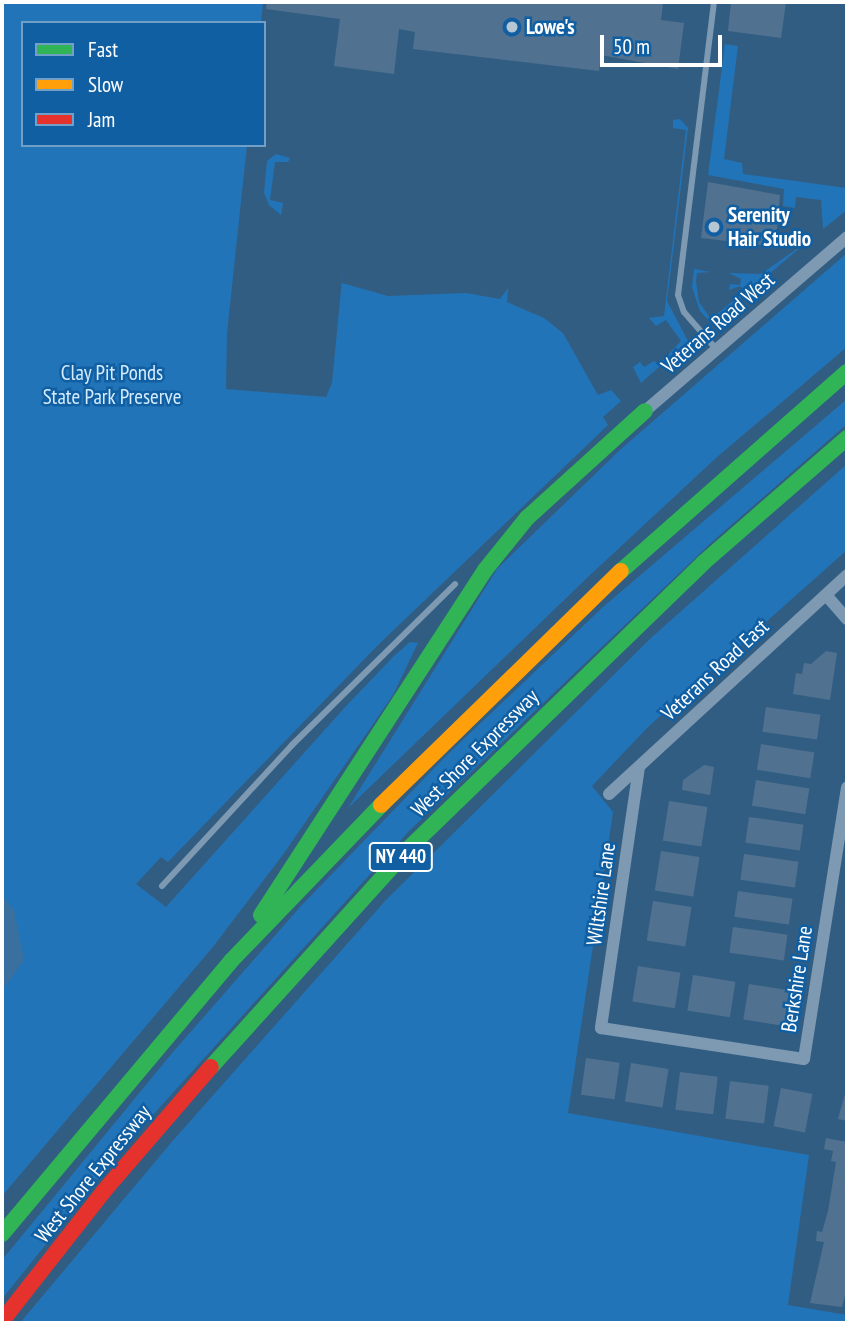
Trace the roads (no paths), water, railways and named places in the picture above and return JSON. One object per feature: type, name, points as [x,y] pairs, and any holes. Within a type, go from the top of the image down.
[{"type":"highway","name":"West Shore Expressway","points":[[2,1234],[230,961],[388,797],[663,530],[847,372]]},
{"type":"highway","points":[[230,961],[485,570],[527,518],[645,411]]},
{"type":"highway","name":"West Shore Expressway","points":[[2,1321],[139,1150],[276,991],[405,852],[702,563],[847,438]]},
{"type":"street","name":"Veterans Road West","points":[[645,411],[847,237]]},
{"type":"street","name":"Veterans Road East","points":[[609,794],[847,575]]},
{"type":"street","points":[[826,595],[847,619]]},
{"type":"street","name":"Wiltshire Lane","points":[[601,1028],[639,767]]},
{"type":"street","name":"Berkshire Lane","points":[[601,1028],[804,1059],[847,787]]},
{"type":"lane","points":[[714,2],[678,295],[684,312],[717,350]]},
{"type":"lane","points":[[162,886],[292,745],[455,584]]},
{"type":"place","name":"Lowe's","points":[[512,27]]},
{"type":"place","name":"Serenity Hair Studio","points":[[714,227]]},
{"type":"park label","name":"Clay Pit Ponds State Park Preserve","points":[[112,385]]}]
